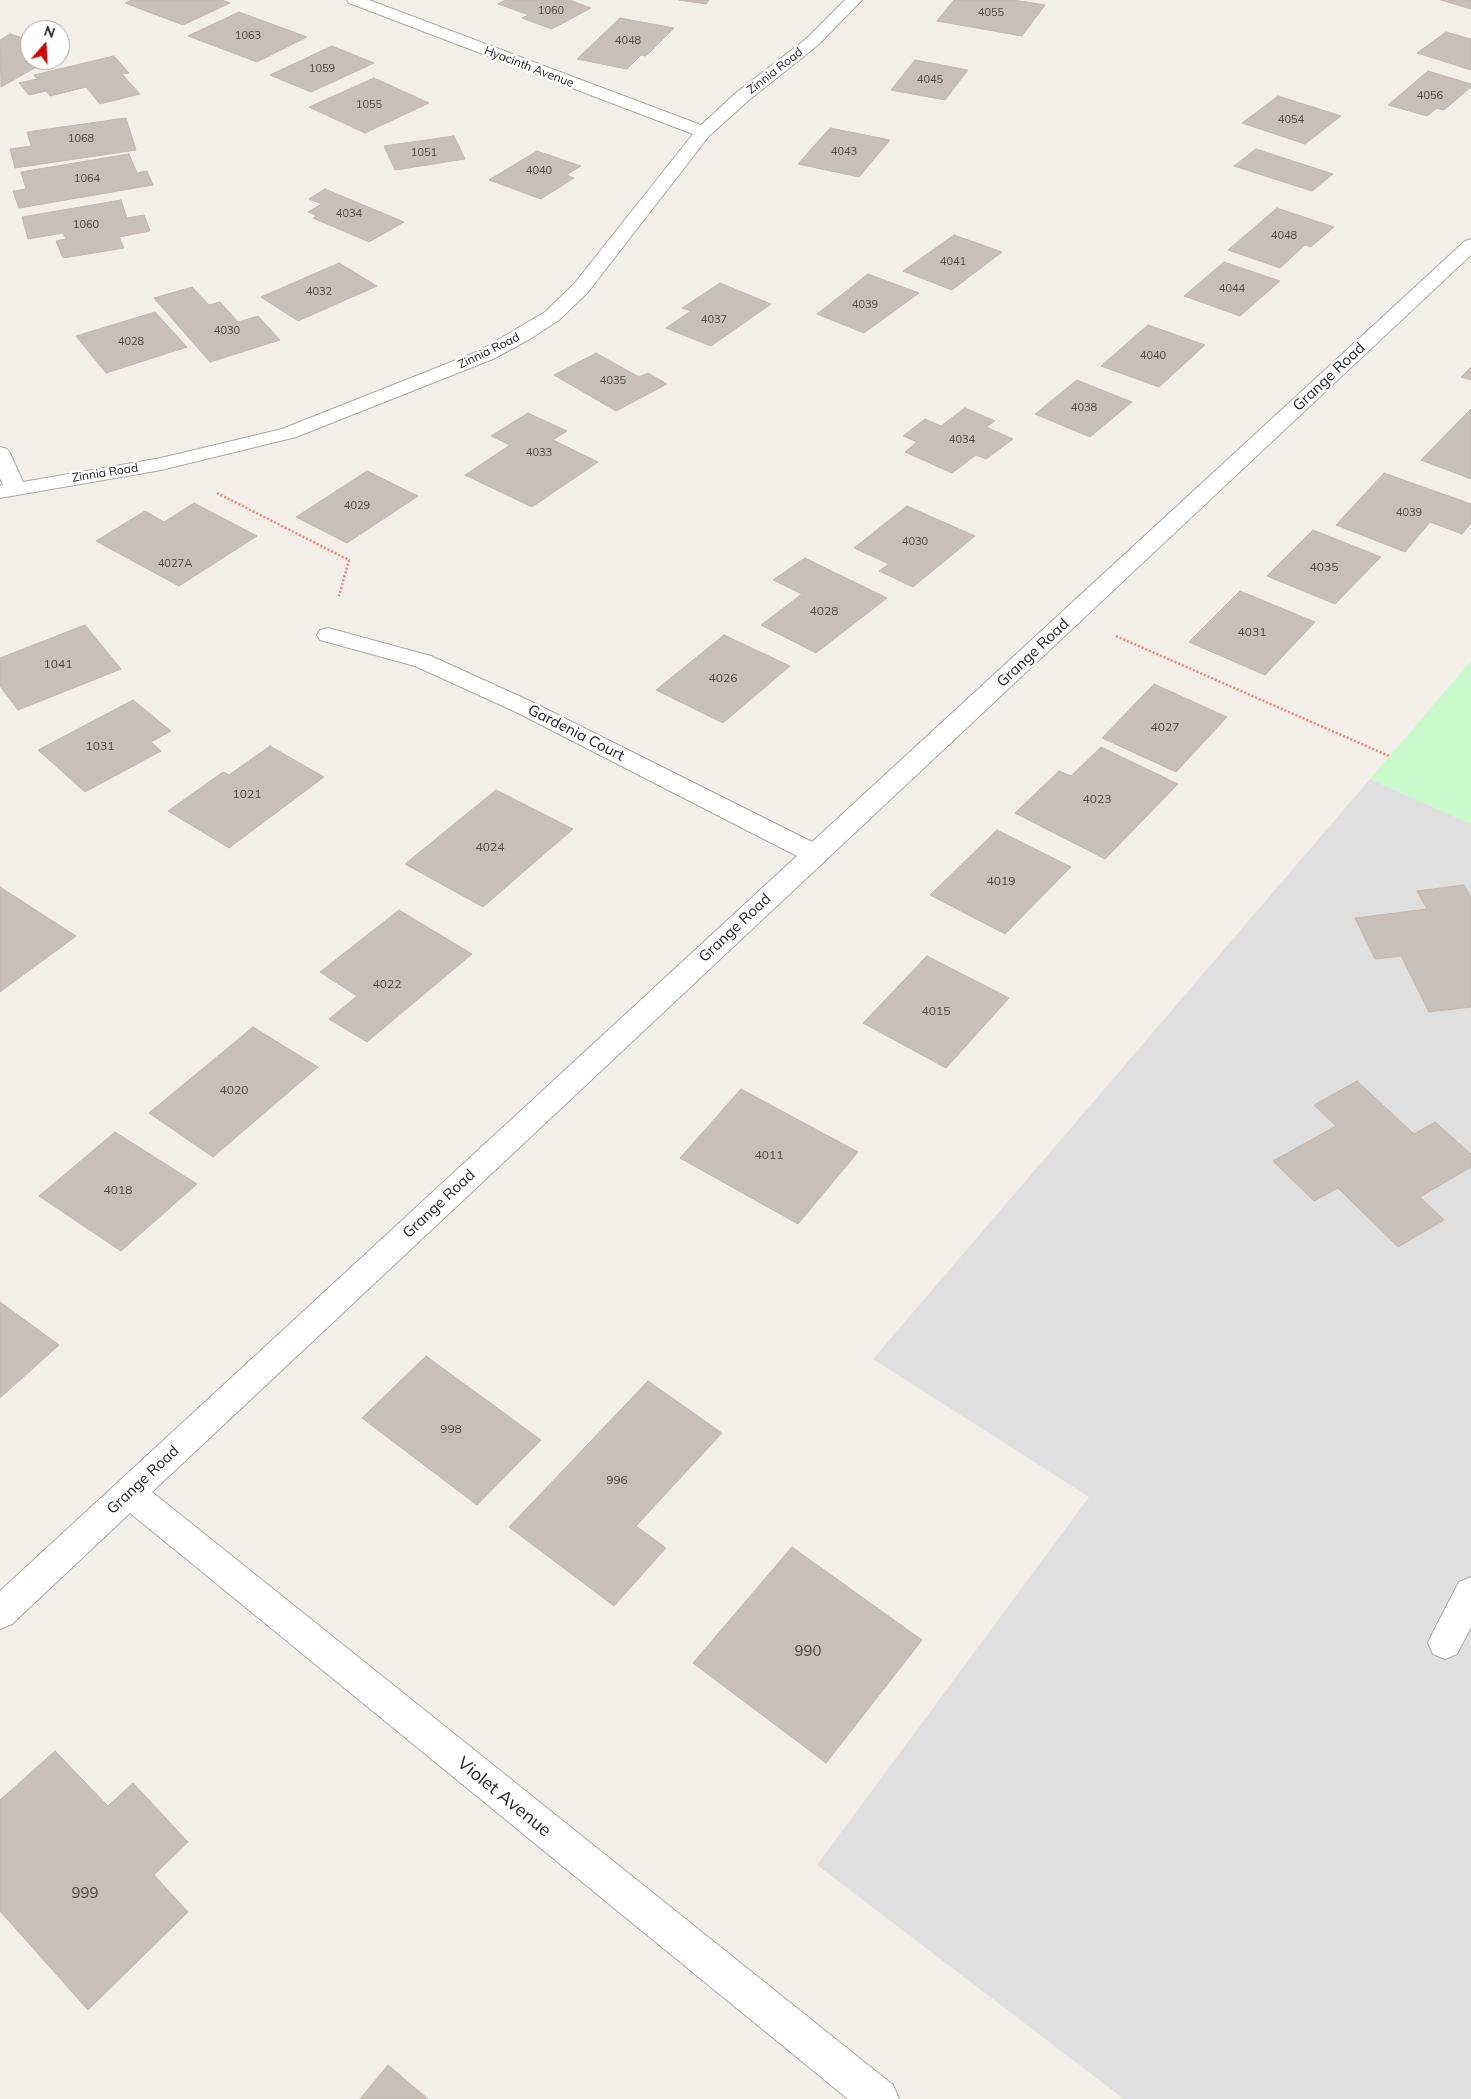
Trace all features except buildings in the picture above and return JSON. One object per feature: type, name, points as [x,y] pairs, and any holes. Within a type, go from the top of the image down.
[{"type":"street","name":"Hyacinth Avenue","points":[[355,0],[703,132]]},
{"type":"street","name":"Zinnia Road","points":[[8,490],[161,464],[289,433],[478,359],[523,335],[552,316],[581,288],[703,132],[743,96],[812,42],[854,0]]},
{"type":"street","name":"Grange Road","points":[[0,1612],[1471,244]]},
{"type":"street","points":[[0,453],[8,490]]},
{"type":"street","name":"Gardenia Court","points":[[328,635],[424,661],[524,707],[815,854]]},
{"type":"street","name":"Violet Avenue","points":[[129,1493],[879,2099]]},
{"type":"street","points":[[1445,1643],[1471,1593]]},
{"type":"path","points":[[161,464],[349,560],[328,635]]},
{"type":"path","points":[[1072,617],[1389,756]]},
{"type":"shaded area","points":[[1370,779],[1471,824],[1471,2099],[1124,2099],[817,1865],[1089,1497],[873,1359]]},
{"type":"green space","points":[[1471,661],[1471,824],[1370,779]]}]
